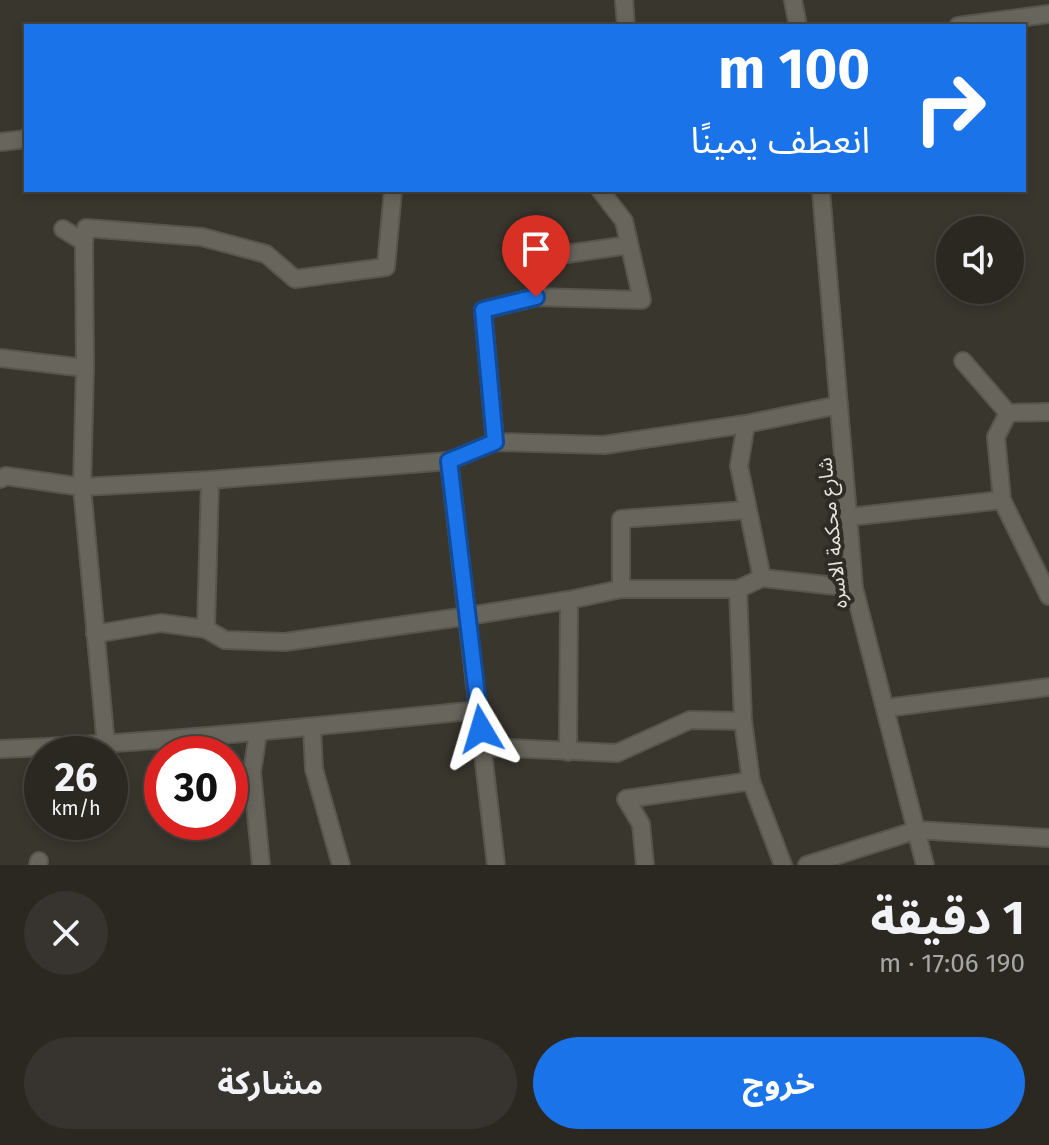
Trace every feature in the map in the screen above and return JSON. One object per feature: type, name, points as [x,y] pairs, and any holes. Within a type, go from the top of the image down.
[{"type":"street","points":[[624,0],[626,24]]},
{"type":"street","points":[[793,0],[798,24]]},
{"type":"street","points":[[973,24],[1049,14]]},
{"type":"street","points":[[0,142],[24,139]]},
{"type":"street","points":[[105,736],[82,487],[86,228],[202,237],[266,254],[295,279],[386,267],[393,192]]},
{"type":"street","points":[[495,442],[483,310],[536,297],[642,300],[624,221],[602,192]]},
{"type":"street","name":"شارع محكمة الاسره","points":[[821,192],[854,588],[925,865]]},
{"type":"street","points":[[63,229],[84,242]]},
{"type":"street","points":[[552,256],[629,245]]},
{"type":"street","points":[[0,358],[85,368]]},
{"type":"street","points":[[963,361],[1008,413]]},
{"type":"street","points":[[0,479],[6,476],[82,487],[449,461],[495,442],[604,445],[746,424],[839,405]]},
{"type":"street","points":[[1008,413],[1049,412]]},
{"type":"street","points":[[1008,413],[996,437],[1002,500],[1049,596]]},
{"type":"street","points":[[746,424],[739,466],[762,578]]},
{"type":"street","points":[[449,461],[496,865]]},
{"type":"street","points":[[206,629],[210,480]]},
{"type":"street","points":[[849,517],[1002,500]]},
{"type":"street","points":[[621,589],[621,519],[747,510]]},
{"type":"street","points":[[95,634],[161,623],[206,629],[225,640],[285,642],[468,616],[621,589],[738,589],[762,578],[854,588]]},
{"type":"street","points":[[738,589],[743,721],[751,781],[783,865]]},
{"type":"street","points":[[568,752],[569,600]]},
{"type":"street","points":[[886,708],[1049,687]]},
{"type":"street","points":[[128,743],[478,710]]},
{"type":"street","points":[[484,747],[617,753],[690,720],[743,721]]},
{"type":"street","points":[[312,727],[314,769],[341,865]]},
{"type":"street","points":[[258,733],[252,772],[261,865]]},
{"type":"street","points":[[0,749],[24,748]]},
{"type":"street","points":[[645,865],[641,824],[626,799],[751,781]]},
{"type":"street","points":[[807,865],[917,830],[1049,838]]},
{"type":"route","points":[[481,729],[449,461],[495,442],[483,310],[536,297]]}]
